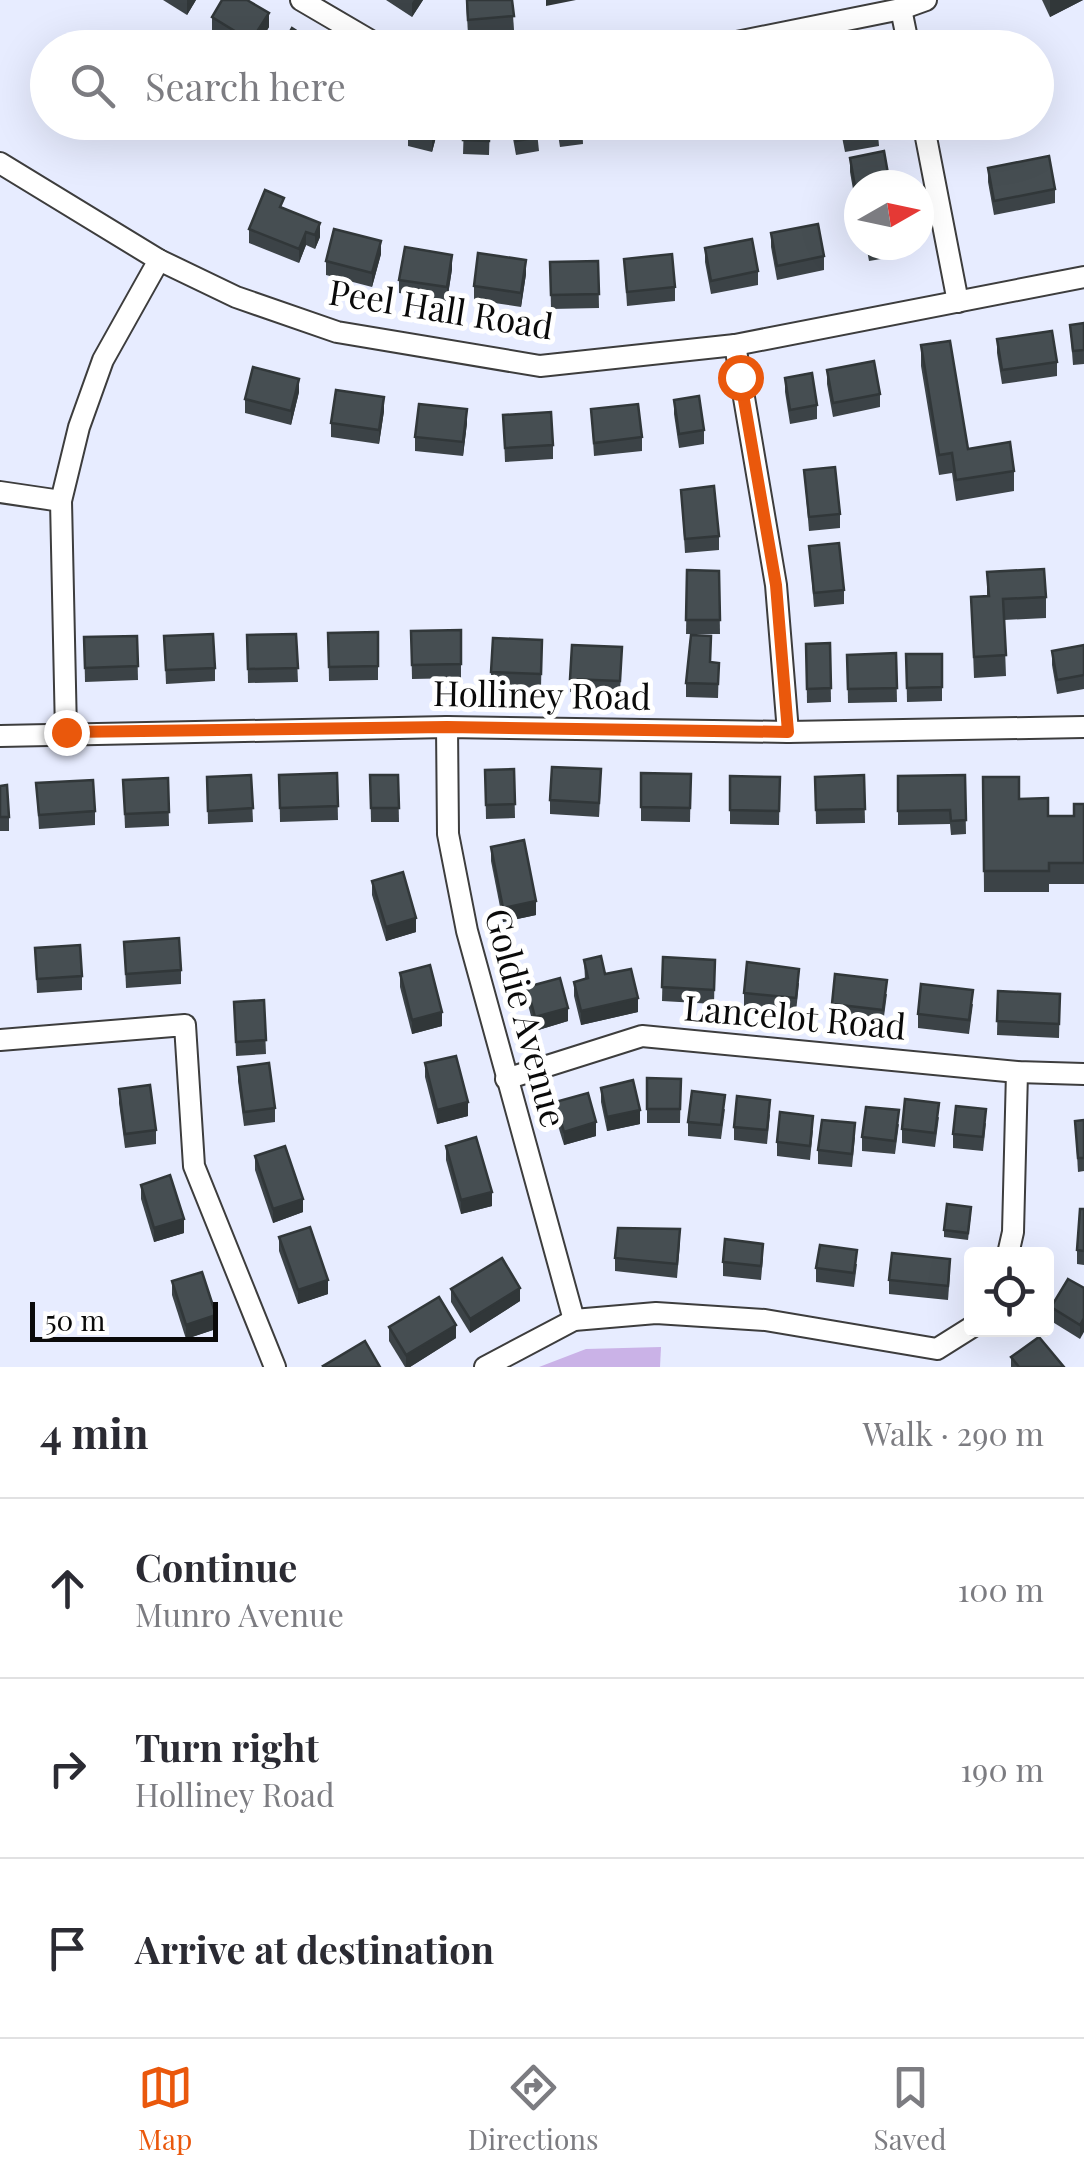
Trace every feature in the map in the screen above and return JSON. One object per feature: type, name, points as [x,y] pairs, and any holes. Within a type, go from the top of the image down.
[{"type":"street","points":[[301,0],[352,30]]},
{"type":"street","points":[[799,30],[901,10],[926,0]]},
{"type":"street","points":[[901,10],[905,30]]},
{"type":"street","points":[[927,140],[958,302]]},
{"type":"street","name":"Peel Hall Road","points":[[0,163],[159,260],[236,297],[337,332],[540,366],[735,345],[1084,277]]},
{"type":"street","points":[[66,732],[61,501],[79,427],[103,360],[159,260]]},
{"type":"street","points":[[735,345],[776,585],[788,732]]},
{"type":"street","points":[[0,492],[61,501]]},
{"type":"street","name":"Holliney Road","points":[[0,736],[447,727],[788,732],[1084,727]]},
{"type":"street","name":"Goldie Avenue","points":[[447,727],[448,834],[466,931],[574,1320]]},
{"type":"street","points":[[0,1040],[185,1024],[194,1166],[275,1367]]},
{"type":"street","name":"Lancelot Road","points":[[506,1079],[642,1036],[1017,1072],[1084,1074]]},
{"type":"street","points":[[1010,1247],[1017,1072]]},
{"type":"street","points":[[485,1367],[574,1320],[656,1313],[765,1320],[937,1349],[964,1333]]},
{"type":"shaded area","points":[[661,1347],[660,1367],[539,1367],[586,1349]]},
{"type":"building","points":[[222,0],[247,0],[269,13],[258,30],[233,30],[212,17]]},
{"type":"building","points":[[467,0],[512,0],[514,16],[468,20]]},
{"type":"building","points":[[884,151],[887,170],[852,170],[850,158]]},
{"type":"building","points":[[1049,156],[1055,189],[994,201],[988,168]]},
{"type":"building","points":[[265,190],[284,198],[280,207],[320,223],[315,235],[306,232],[299,249],[249,229]]},
{"type":"building","points":[[818,224],[824,256],[777,266],[771,233]]},
{"type":"building","points":[[334,229],[381,241],[372,273],[326,261]]},
{"type":"building","points":[[752,239],[758,271],[711,281],[705,248]]},
{"type":"building","points":[[405,247],[452,255],[447,287],[399,280]]},
{"type":"building","points":[[478,253],[526,260],[521,293],[474,286]]},
{"type":"building","points":[[672,254],[675,287],[627,292],[624,259]]},
{"type":"building","points":[[598,261],[599,294],[551,295],[550,262]]},
{"type":"building","points":[[1084,323],[1084,350],[1073,351],[1070,325]]},
{"type":"building","points":[[1052,331],[1057,362],[1002,370],[997,339]]},
{"type":"building","points":[[950,341],[968,449],[1010,442],[1014,471],[956,480],[952,453],[939,455],[921,345]]},
{"type":"building","points":[[874,361],[880,394],[833,403],[827,370]]},
{"type":"building","points":[[253,367],[299,379],[291,411],[245,399]]},
{"type":"building","points":[[812,373],[817,405],[790,410],[785,378]]},
{"type":"building","points":[[336,390],[384,397],[379,430],[331,423]]},
{"type":"building","points":[[699,396],[704,430],[679,434],[674,400]]},
{"type":"building","points":[[419,404],[467,409],[463,442],[415,437]]},
{"type":"building","points":[[638,404],[642,437],[594,443],[591,409]]},
{"type":"building","points":[[551,412],[553,445],[505,448],[503,415]]},
{"type":"building","points":[[835,467],[840,514],[809,517],[804,470]]},
{"type":"building","points":[[714,486],[719,536],[685,539],[681,490]]},
{"type":"building","points":[[839,543],[844,590],[814,593],[809,546]]},
{"type":"building","points":[[1044,569],[1046,597],[1003,599],[1006,655],[974,657],[971,597],[989,596],[987,572]]},
{"type":"building","points":[[687,570],[719,571],[720,620],[686,620]]},
{"type":"building","points":[[461,630],[461,664],[412,665],[411,631]]},
{"type":"building","points":[[378,632],[378,666],[329,667],[328,633]]},
{"type":"building","points":[[213,634],[215,668],[166,670],[164,636]]},
{"type":"building","points":[[296,634],[298,668],[248,669],[247,635]]},
{"type":"building","points":[[691,635],[711,636],[710,662],[719,663],[718,684],[686,683]]},
{"type":"building","points":[[137,636],[138,666],[85,668],[84,637]]},
{"type":"building","points":[[493,638],[542,640],[541,674],[491,672]]},
{"type":"building","points":[[830,643],[831,688],[807,689],[806,644]]},
{"type":"building","points":[[572,645],[622,647],[620,681],[570,679]]},
{"type":"building","points":[[1084,645],[1084,675],[1057,680],[1052,651]]},
{"type":"building","points":[[896,653],[897,688],[848,689],[847,655]]},
{"type":"building","points":[[906,654],[942,654],[942,687],[907,688]]},
{"type":"building","points":[[552,767],[601,769],[599,803],[550,800]]},
{"type":"building","points":[[514,769],[515,804],[486,805],[485,770]]},
{"type":"building","points":[[337,773],[338,806],[280,808],[279,775]]},
{"type":"building","points":[[641,773],[691,774],[690,808],[641,807]]},
{"type":"building","points":[[251,775],[253,808],[208,811],[207,777]]},
{"type":"building","points":[[370,775],[398,775],[399,808],[371,808]]},
{"type":"building","points":[[864,775],[865,809],[816,810],[815,777]]},
{"type":"building","points":[[965,775],[966,820],[951,821],[950,810],[898,811],[898,776]]},
{"type":"building","points":[[730,776],[780,777],[779,811],[730,810]]},
{"type":"building","points":[[983,777],[1019,777],[1019,799],[1048,798],[1048,816],[1074,816],[1074,804],[1084,804],[1084,863],[1049,863],[1049,871],[984,871]]},
{"type":"building","points":[[168,778],[169,812],[125,814],[123,780]]},
{"type":"building","points":[[93,780],[95,811],[39,815],[36,783]]},
{"type":"building","points":[[7,785],[9,817],[0,817],[0,786]]},
{"type":"building","points":[[524,840],[536,901],[503,908],[491,847]]},
{"type":"building","points":[[403,872],[416,918],[386,927],[372,881]]},
{"type":"building","points":[[179,938],[181,970],[126,974],[124,942]]},
{"type":"building","points":[[80,945],[82,976],[37,979],[35,948]]},
{"type":"building","points":[[601,956],[605,974],[631,969],[638,998],[581,1011],[574,982],[588,978],[584,960]]},
{"type":"building","points":[[663,957],[715,960],[714,990],[662,987]]},
{"type":"building","points":[[747,962],[799,969],[796,998],[744,993]]},
{"type":"building","points":[[430,965],[442,1012],[412,1020],[400,973]]},
{"type":"building","points":[[835,974],[887,980],[883,1010],[832,1004]]},
{"type":"building","points":[[560,978],[568,1008],[535,1017],[527,987]]},
{"type":"building","points":[[921,984],[973,990],[969,1020],[918,1014]]},
{"type":"building","points":[[998,991],[1060,994],[1059,1024],[997,1021]]},
{"type":"building","points":[[264,1000],[266,1040],[236,1042],[234,1002]]},
{"type":"building","points":[[456,1056],[468,1102],[437,1110],[425,1063]]},
{"type":"building","points":[[269,1063],[275,1108],[244,1112],[238,1067]]},
{"type":"building","points":[[647,1078],[681,1079],[680,1109],[647,1109]]},
{"type":"building","points":[[633,1080],[640,1110],[607,1117],[601,1088]]},
{"type":"building","points":[[150,1085],[156,1130],[125,1134],[119,1089]]},
{"type":"building","points":[[692,1091],[725,1095],[721,1125],[688,1122]]},
{"type":"building","points":[[588,1093],[596,1122],[564,1132],[555,1102]]},
{"type":"building","points":[[737,1096],[770,1100],[767,1130],[734,1127]]},
{"type":"building","points":[[905,1099],[939,1103],[935,1133],[902,1129]]},
{"type":"building","points":[[956,1106],[986,1109],[983,1137],[953,1134]]},
{"type":"building","points":[[866,1107],[899,1110],[895,1141],[862,1137]]},
{"type":"building","points":[[780,1112],[813,1116],[810,1146],[777,1142]]},
{"type":"building","points":[[822,1120],[855,1123],[852,1154],[818,1150]]},
{"type":"building","points":[[1084,1120],[1084,1158],[1078,1158],[1075,1121]]},
{"type":"building","points":[[476,1137],[492,1192],[461,1200],[446,1146]]},
{"type":"building","points":[[285,1146],[303,1199],[273,1209],[255,1156]]},
{"type":"building","points":[[170,1175],[184,1219],[154,1228],[141,1185]]},
{"type":"building","points":[[947,1204],[971,1207],[968,1233],[944,1230]]},
{"type":"building","points":[[1080,1209],[1084,1209],[1084,1251],[1077,1250]]},
{"type":"building","points":[[310,1227],[328,1280],[298,1290],[279,1237]]},
{"type":"building","points":[[618,1228],[680,1229],[677,1264],[615,1258]]},
{"type":"building","points":[[725,1239],[763,1244],[761,1266],[723,1262]]},
{"type":"building","points":[[820,1245],[857,1250],[854,1273],[816,1268]]},
{"type":"building","points":[[892,1253],[950,1259],[948,1286],[889,1280]]},
{"type":"building","points":[[502,1258],[520,1288],[470,1319],[451,1289]]},
{"type":"building","points":[[202,1272],[216,1315],[186,1325],[172,1281]]},
{"type":"building","points":[[1068,1279],[1084,1288],[1084,1318],[1080,1325],[1054,1309]]},
{"type":"building","points":[[439,1297],[456,1325],[406,1355],[389,1327]]},
{"type":"building","points":[[1039,1337],[1064,1367],[1019,1367],[1011,1357]]},
{"type":"building","points":[[365,1341],[380,1367],[323,1366]]},
{"type":"route","points":[[66,732],[447,727],[788,732],[776,585],[740,377]]}]
